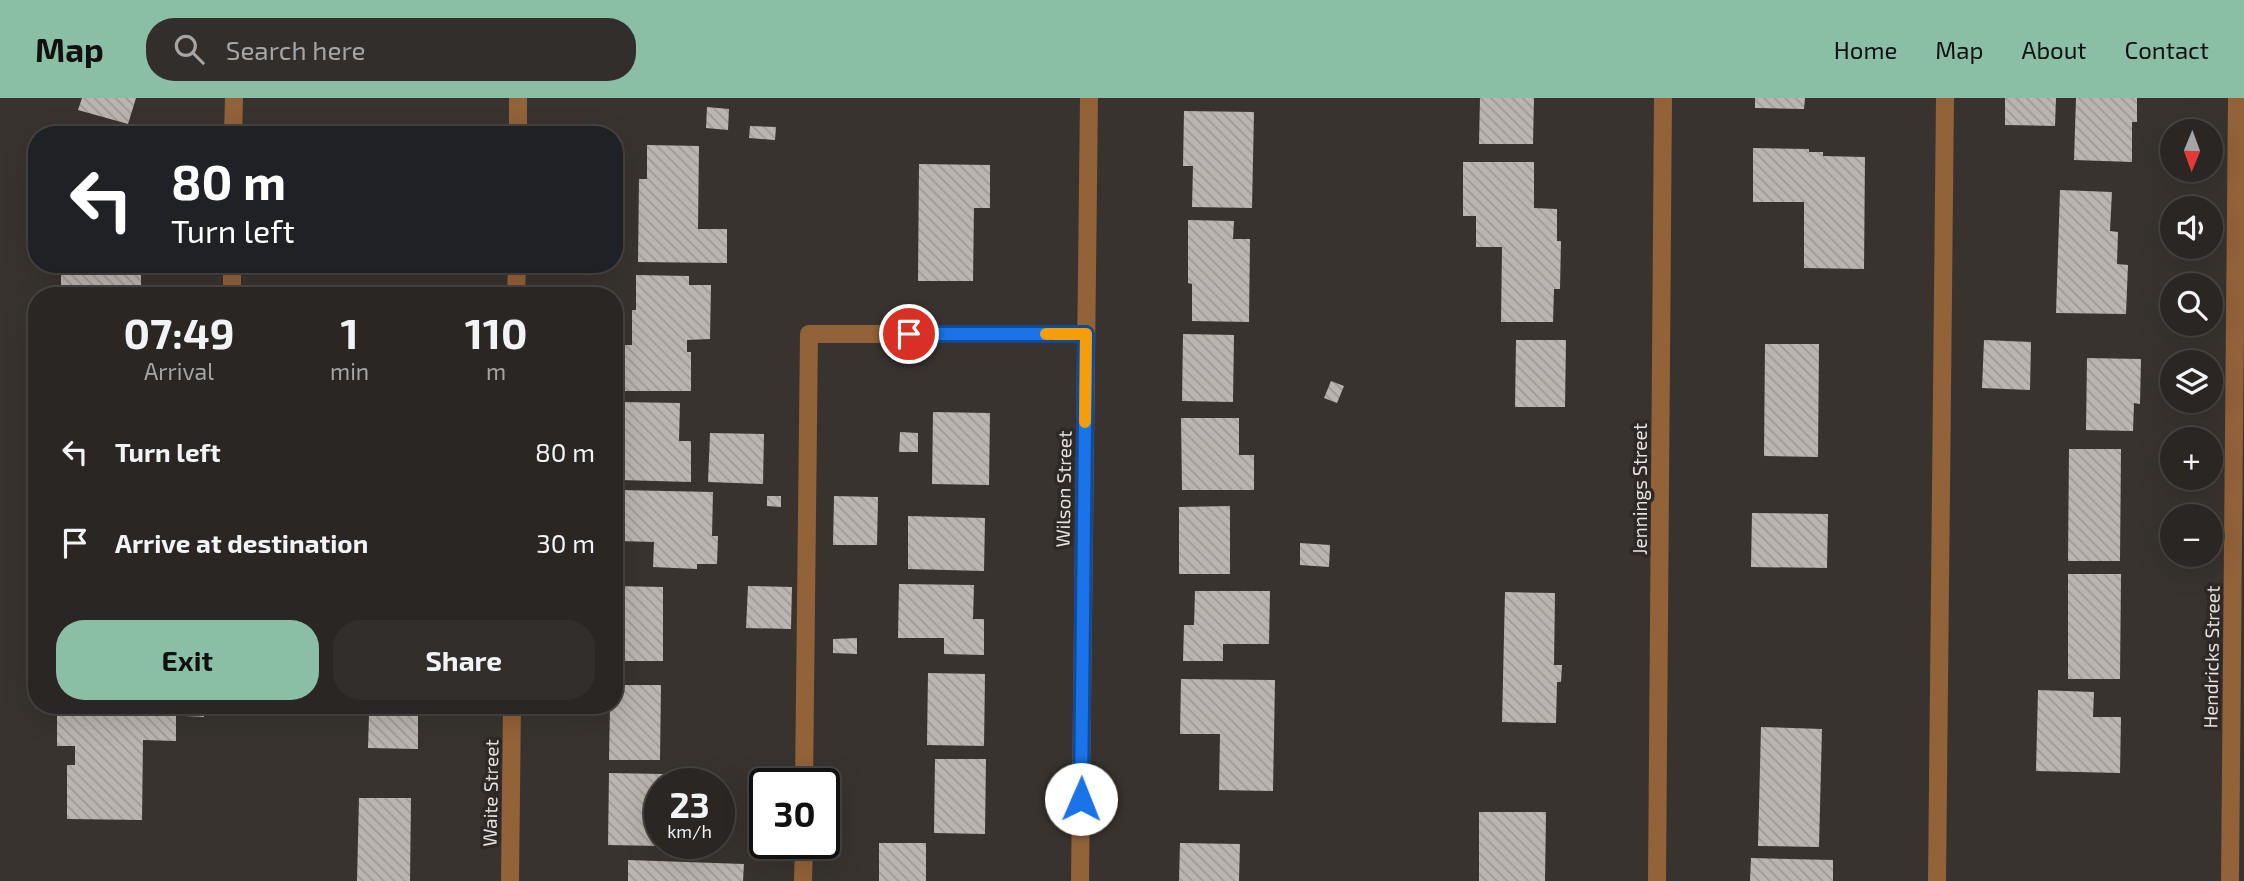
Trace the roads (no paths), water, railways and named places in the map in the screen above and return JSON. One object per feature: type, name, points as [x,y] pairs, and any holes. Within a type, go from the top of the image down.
[{"type":"street","points":[[233,126],[234,98]]},
{"type":"street","points":[[518,98],[518,126]]},
{"type":"street","name":"Wilson Street","points":[[1080,881],[1089,98]]},
{"type":"street","name":"Jennings Street","points":[[1657,881],[1663,98]]},
{"type":"street","points":[[1937,881],[1945,98]]},
{"type":"street","name":"Hendricks Street","points":[[2230,881],[2237,98]]},
{"type":"street","points":[[804,768],[809,334],[1086,334]]},
{"type":"street","name":"Waite Street","points":[[510,881],[512,714]]},
{"type":"street","points":[[803,881],[804,859]]}]
